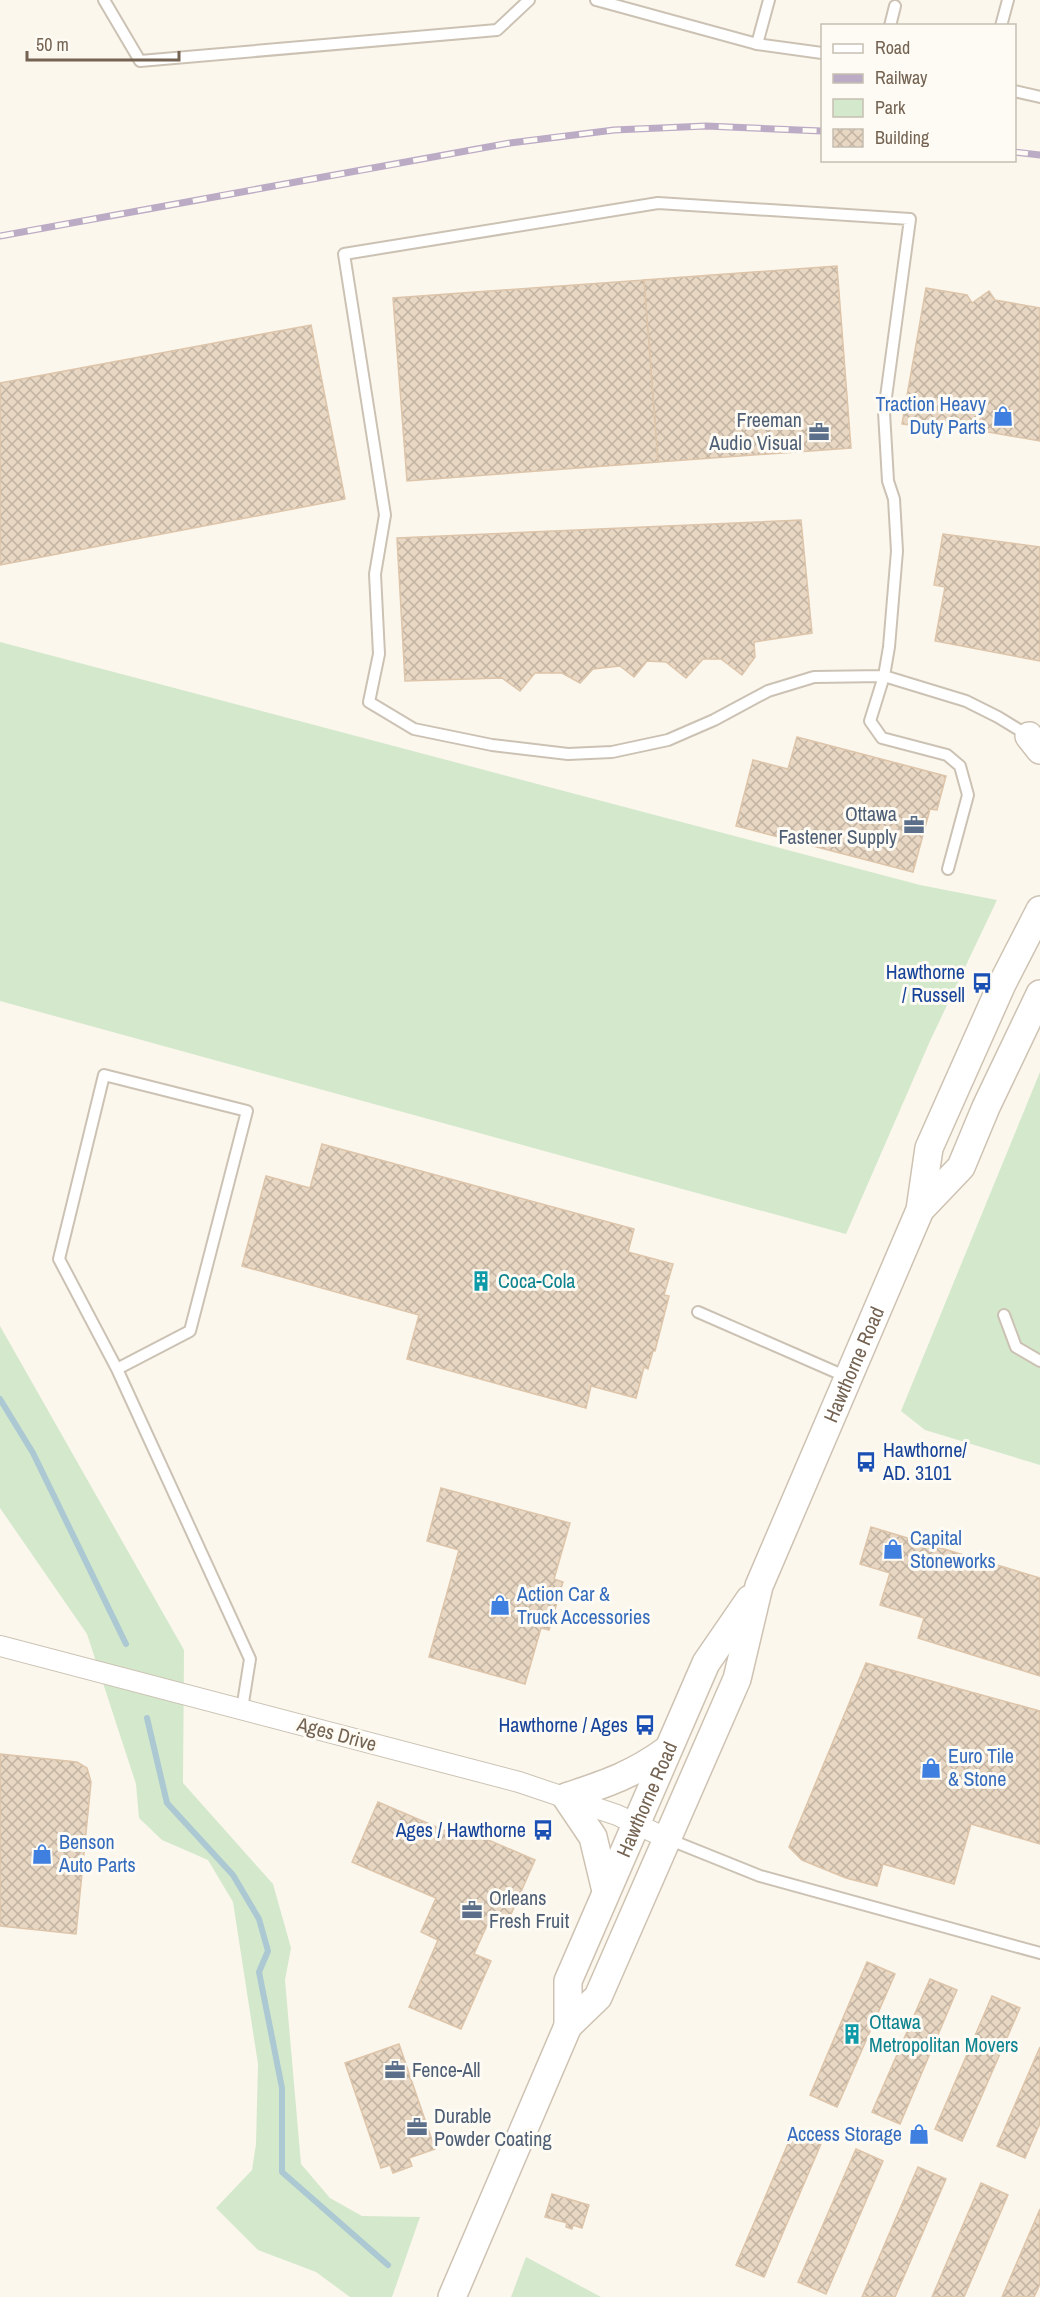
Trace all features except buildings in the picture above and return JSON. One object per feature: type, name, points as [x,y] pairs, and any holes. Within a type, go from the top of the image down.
[{"type":"main road","name":"Hawthorne Road","points":[[452,2297],[568,2026],[598,1997],[737,1679],[759,1586],[920,1210],[929,1148],[1002,984],[1040,910]]},
{"type":"main road","name":"Hawthorne Road","points":[[920,1210],[961,1167],[986,1107],[1040,994]]},
{"type":"main road","name":"Hawthorne Road","points":[[568,2026],[568,1981],[635,1823],[706,1664],[759,1586]]},
{"type":"main road","points":[[606,1891],[593,1837],[566,1797],[620,1779],[643,1767],[668,1749]]},
{"type":"street","name":"Ages Drive","points":[[0,1646],[519,1782],[635,1823],[668,1839]]},
{"type":"lane","points":[[104,0],[140,61],[497,30],[529,0]]},
{"type":"lane","points":[[596,0],[757,44],[821,53]]},
{"type":"lane","points":[[757,44],[768,0]]},
{"type":"lane","points":[[1002,24],[1008,0]]},
{"type":"lane","points":[[890,24],[895,6]]},
{"type":"lane","points":[[1016,91],[1040,97]]},
{"type":"lane","points":[[948,869],[968,795],[960,766],[947,755],[882,738],[870,721],[884,676],[889,647],[897,551],[894,499],[888,481],[884,412],[910,219],[658,203],[344,254],[385,515],[375,574],[379,654],[369,702],[414,729],[492,745],[568,754],[612,752],[668,740],[714,720],[768,691],[814,677],[884,676],[966,701],[1037,741]]},
{"type":"lane","points":[[117,1369],[190,1331],[248,1111],[104,1075],[59,1259],[117,1369],[250,1659],[242,1710]]},
{"type":"lane","points":[[698,1312],[848,1377]]},
{"type":"lane","points":[[1004,1315],[1016,1347],[1040,1361]]},
{"type":"lane","points":[[668,1839],[760,1876],[1040,1953]]},
{"type":"green space","points":[[0,642],[920,885],[997,900],[930,1041],[846,1234],[0,1001]]},
{"type":"green space","points":[[1040,1072],[1040,1465],[925,1430],[901,1411]]},
{"type":"green space","points":[[0,1326],[184,1650],[183,1783],[273,1884],[291,1948],[285,1980],[301,2164],[330,2198],[362,2216],[420,2217],[392,2297],[350,2297],[316,2272],[258,2250],[216,2208],[252,2170],[256,2144],[258,2064],[233,1902],[208,1860],[162,1840],[139,1818],[136,1784],[87,1634],[0,1508]]},
{"type":"green space","points":[[526,2257],[601,2297],[511,2297]]},
{"type":"waterway","points":[[0,1399],[33,1453],[126,1644]]},
{"type":"waterway","points":[[147,1718],[167,1803],[233,1875],[259,1919],[268,1951],[259,1972],[282,2088],[282,2172],[388,2265]]},
{"type":"railway","points":[[0,236],[510,143],[614,130],[706,126],[821,131]]},
{"type":"railway","points":[[1016,152],[1040,155]]},
{"type":"place","name":"Traction Heavy Duty Parts","points":[[1003,416]]},
{"type":"place","name":"Freeman Audio Visual","points":[[819,432]]},
{"type":"place","name":"Ottawa Fastener Supply","points":[[914,825]]},
{"type":"place","name":"Hawthorne / Russell","points":[[982,983]]},
{"type":"place","name":"Coca-Cola","points":[[481,1281]]},
{"type":"place","name":"Hawthorne/ AD. 3101","points":[[866,1462]]},
{"type":"place","name":"Capital Stoneworks","points":[[893,1549]]},
{"type":"place","name":"Action Car & Truck Accessories","points":[[500,1605]]},
{"type":"place","name":"Hawthorne / Ages","points":[[645,1725]]},
{"type":"place","name":"Euro Tile & Stone","points":[[931,1768]]},
{"type":"place","name":"Ages / Hawthorne","points":[[543,1830]]},
{"type":"place","name":"Benson Auto Parts","points":[[42,1854]]},
{"type":"place","name":"Orleans Fresh Fruit","points":[[472,1910]]},
{"type":"place","name":"Ottawa Metropolitan Movers","points":[[852,2034]]},
{"type":"place","name":"Fence-All","points":[[395,2070]]},
{"type":"place","name":"Durable Powder Coating","points":[[417,2127]]},
{"type":"place","name":"Access Storage","points":[[919,2134]]}]
